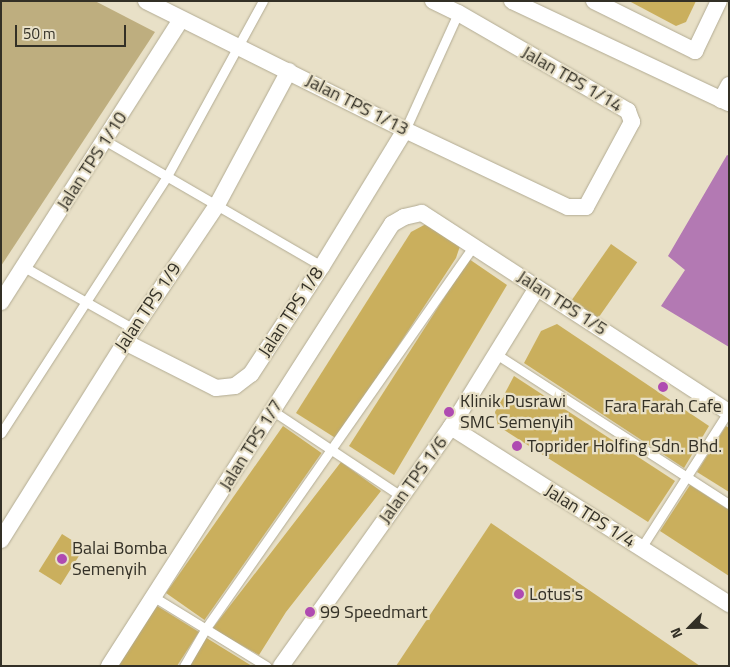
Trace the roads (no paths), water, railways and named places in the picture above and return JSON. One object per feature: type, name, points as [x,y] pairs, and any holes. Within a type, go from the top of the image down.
[{"type":"street","name":"Jalan TPS 1/13","points":[[146,1],[405,130],[568,207]]},
{"type":"street","name":"Jalan TPS 1/14","points":[[433,1],[458,13],[628,111],[632,122],[586,207],[568,207]]},
{"type":"street","points":[[512,1],[725,101],[729,85]]},
{"type":"street","points":[[594,1],[695,51],[719,1]]},
{"type":"street","name":"Jalan TPS 1/10","points":[[1,302],[106,141],[181,19]]},
{"type":"street","name":"Jalan TPS 1/9","points":[[1,540],[129,335],[217,205],[289,71]]},
{"type":"street","name":"Jalan TPS 1/8","points":[[129,335],[216,388],[235,386],[251,374],[322,266],[405,130]]},
{"type":"street","name":"Jalan TPS 1/5","points":[[392,224],[404,216],[422,213],[475,245],[537,288],[728,412]]},
{"type":"street","name":"Jalan TPS 1/7","points":[[109,666],[392,224]]},
{"type":"street","name":"Jalan TPS 1/6","points":[[281,666],[451,427],[537,288]]},
{"type":"street","name":"Jalan TPS 1/4","points":[[451,427],[729,604]]},
{"type":"lane","points":[[1,433],[88,302],[167,176],[263,1]]},
{"type":"lane","points":[[405,130],[458,13]]},
{"type":"lane","points":[[106,141],[322,266]]},
{"type":"lane","points":[[184,666],[206,628],[475,245]]},
{"type":"lane","points":[[24,267],[88,302],[129,335]]},
{"type":"lane","points":[[496,354],[729,504]]},
{"type":"lane","points":[[273,411],[333,449],[401,496]]},
{"type":"lane","points":[[641,548],[728,412]]},
{"type":"lane","points":[[154,598],[266,666]]},
{"type":"place","name":"Fara Farah Cafe","points":[[663,387]]},
{"type":"place","name":"Klinik Pusrawi SMC Semenyih","points":[[449,412]]},
{"type":"place","name":"Toprider Holfing Sdn. Bhd.","points":[[517,446]]},
{"type":"place","name":"Balai Bomba Semenyih","points":[[62,559]]},
{"type":"place","name":"Lotus's","points":[[519,594]]},
{"type":"place","name":"99 Speedmart","points":[[310,612]]}]
